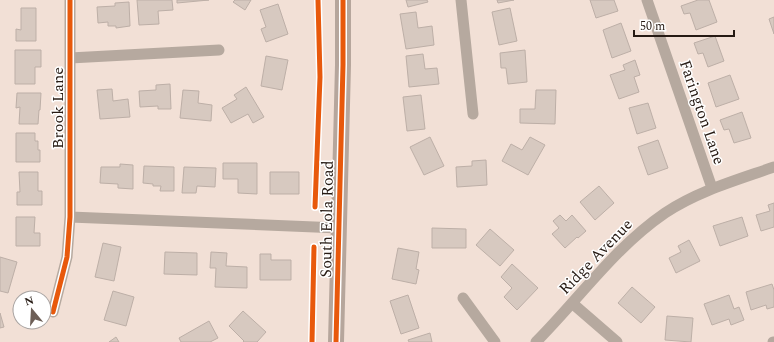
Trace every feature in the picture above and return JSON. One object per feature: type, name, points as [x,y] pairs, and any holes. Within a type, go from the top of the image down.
[{"type":"street","name":"Brook Lane","points":[[53,312],[67,257],[70,216],[70,0]]},
{"type":"street","name":"South Eola Road","points":[[336,342],[343,65],[342,0]]},
{"type":"street","points":[[461,0],[473,114]]},
{"type":"street","name":"Farington Lane","points":[[647,0],[712,188]]},
{"type":"street","points":[[70,58],[219,50]]},
{"type":"street","name":"Ridge Avenue","points":[[536,342],[617,252],[665,213],[712,188],[774,167]]},
{"type":"street","points":[[70,216],[339,228]]},
{"type":"street","points":[[463,298],[495,342]]},
{"type":"street","points":[[572,303],[617,342]]},
{"type":"building","points":[[137,0],[172,0],[173,10],[158,11],[159,24],[139,25]]},
{"type":"building","points":[[177,0],[209,0],[177,3]]},
{"type":"building","points":[[235,0],[251,0],[245,10],[233,2]]},
{"type":"building","points":[[406,0],[427,0],[428,2],[408,7]]},
{"type":"building","points":[[497,0],[514,0],[498,3]]},
{"type":"building","points":[[590,0],[614,0],[618,11],[596,18]]},
{"type":"building","points":[[698,0],[709,0],[717,22],[696,30],[690,13],[684,14],[681,6]]},
{"type":"building","points":[[129,2],[130,26],[116,28],[116,26],[108,26],[108,22],[98,23],[97,7],[115,6],[115,3]]},
{"type":"building","points":[[278,4],[288,34],[266,42],[261,29],[266,27],[260,10]]},
{"type":"building","points":[[21,8],[36,8],[36,41],[16,41],[16,29],[21,30]]},
{"type":"building","points":[[510,8],[517,41],[499,45],[492,12]]},
{"type":"building","points":[[416,12],[418,28],[432,26],[434,45],[406,49],[400,14]]},
{"type":"building","points":[[774,17],[774,34],[769,19]]},
{"type":"building","points":[[621,23],[631,51],[612,58],[603,30]]},
{"type":"building","points":[[715,36],[724,61],[708,67],[703,53],[698,54],[694,43]]},
{"type":"building","points":[[15,50],[41,50],[41,67],[35,67],[35,84],[15,84]]},
{"type":"building","points":[[525,50],[527,82],[508,84],[506,68],[501,68],[500,53]]},
{"type":"building","points":[[423,54],[425,69],[437,68],[439,84],[409,87],[406,56]]},
{"type":"building","points":[[266,56],[288,60],[282,90],[261,86]]},
{"type":"building","points":[[635,60],[640,75],[634,77],[639,92],[619,99],[610,75],[625,70],[623,65]]},
{"type":"building","points":[[730,75],[739,99],[716,107],[708,83]]},
{"type":"building","points":[[170,84],[171,109],[158,109],[158,106],[140,107],[139,91],[156,90],[156,85]]},
{"type":"building","points":[[246,87],[264,117],[253,123],[248,114],[231,123],[222,108],[237,99],[234,95]]},
{"type":"building","points":[[112,89],[113,101],[128,99],[130,117],[100,119],[97,90]]},
{"type":"building","points":[[183,90],[199,91],[198,103],[212,105],[211,121],[180,118]]},
{"type":"building","points":[[536,90],[556,90],[555,124],[520,123],[520,109],[535,109]]},
{"type":"building","points":[[17,93],[41,93],[38,124],[19,124],[20,107],[16,108]]},
{"type":"building","points":[[421,95],[425,129],[407,131],[403,97]]},
{"type":"building","points":[[648,103],[656,128],[637,134],[629,108]]},
{"type":"building","points":[[742,112],[751,138],[734,143],[729,129],[724,130],[720,120]]},
{"type":"building","points":[[16,133],[35,133],[35,141],[38,141],[38,150],[40,150],[40,162],[16,162]]},
{"type":"building","points":[[430,137],[444,166],[424,175],[410,147]]},
{"type":"building","points":[[530,137],[545,145],[528,175],[502,161],[511,144],[522,150]]},
{"type":"building","points":[[658,140],[668,168],[648,175],[638,147]]},
{"type":"building","points":[[486,160],[487,185],[457,187],[456,167],[472,166],[472,161]]},
{"type":"building","points":[[223,163],[257,163],[257,194],[238,193],[238,179],[223,179]]},
{"type":"building","points":[[120,164],[133,165],[133,189],[118,188],[118,184],[100,183],[101,167],[120,167]]},
{"type":"building","points":[[144,166],[174,167],[174,191],[160,191],[161,186],[153,186],[153,184],[143,183]]},
{"type":"building","points":[[184,167],[216,168],[215,187],[197,186],[196,193],[182,193]]},
{"type":"building","points":[[19,172],[38,172],[38,191],[42,191],[42,205],[17,205],[17,192],[20,192]]},
{"type":"building","points":[[270,172],[299,172],[299,194],[270,194]]},
{"type":"building","points":[[599,186],[614,203],[595,220],[580,202]]},
{"type":"building","points":[[774,203],[774,227],[761,231],[756,215],[770,211],[768,205]]},
{"type":"building","points":[[560,215],[566,221],[572,215],[586,231],[565,248],[552,234],[559,228],[553,221]]},
{"type":"building","points":[[16,217],[35,217],[34,233],[40,233],[40,246],[16,246]]},
{"type":"building","points":[[742,217],[748,236],[720,246],[713,226]]},
{"type":"building","points":[[432,228],[466,229],[466,248],[432,248]]},
{"type":"building","points":[[490,229],[514,250],[500,266],[476,245]]},
{"type":"building","points":[[689,240],[700,261],[676,273],[669,258],[681,252],[678,246]]},
{"type":"building","points":[[103,243],[121,247],[114,281],[95,277]]},
{"type":"building","points":[[398,248],[419,252],[416,269],[419,270],[416,284],[392,279]]},
{"type":"building","points":[[165,252],[197,253],[197,275],[164,274]]},
{"type":"building","points":[[211,252],[227,253],[226,266],[247,267],[247,288],[215,287],[216,268],[210,268]]},
{"type":"building","points":[[260,254],[271,254],[271,260],[291,260],[291,280],[260,280]]},
{"type":"building","points":[[0,257],[17,262],[8,293],[0,291]]},
{"type":"building","points":[[512,264],[538,288],[517,310],[504,297],[512,288],[501,277]]},
{"type":"building","points":[[772,284],[774,290],[774,307],[767,309],[766,305],[751,310],[746,292]]},
{"type":"building","points":[[632,287],[655,307],[641,323],[618,303]]},
{"type":"building","points":[[113,291],[134,297],[126,326],[104,320]]},
{"type":"building","points":[[408,295],[419,328],[401,334],[390,301]]},
{"type":"building","points":[[729,295],[734,309],[739,307],[744,320],[731,325],[729,319],[712,325],[704,304]]},
{"type":"building","points":[[243,311],[266,332],[257,342],[243,342],[244,341],[229,326]]},
{"type":"building","points":[[0,313],[4,327],[0,328]]},
{"type":"building","points":[[667,316],[693,318],[691,342],[665,340]]},
{"type":"building","points":[[209,321],[218,338],[210,342],[181,342],[179,338]]},
{"type":"building","points":[[430,333],[432,342],[409,342],[408,340]]},
{"type":"building","points":[[116,337],[119,342],[109,342]]},
{"type":"cycle path","points":[[53,312],[67,257],[70,217],[70,0]]},
{"type":"cycle path","points":[[315,207],[320,77],[318,0]]},
{"type":"cycle path","points":[[336,342],[343,65],[343,0]]},
{"type":"cycle path","points":[[312,342],[314,247]]}]
